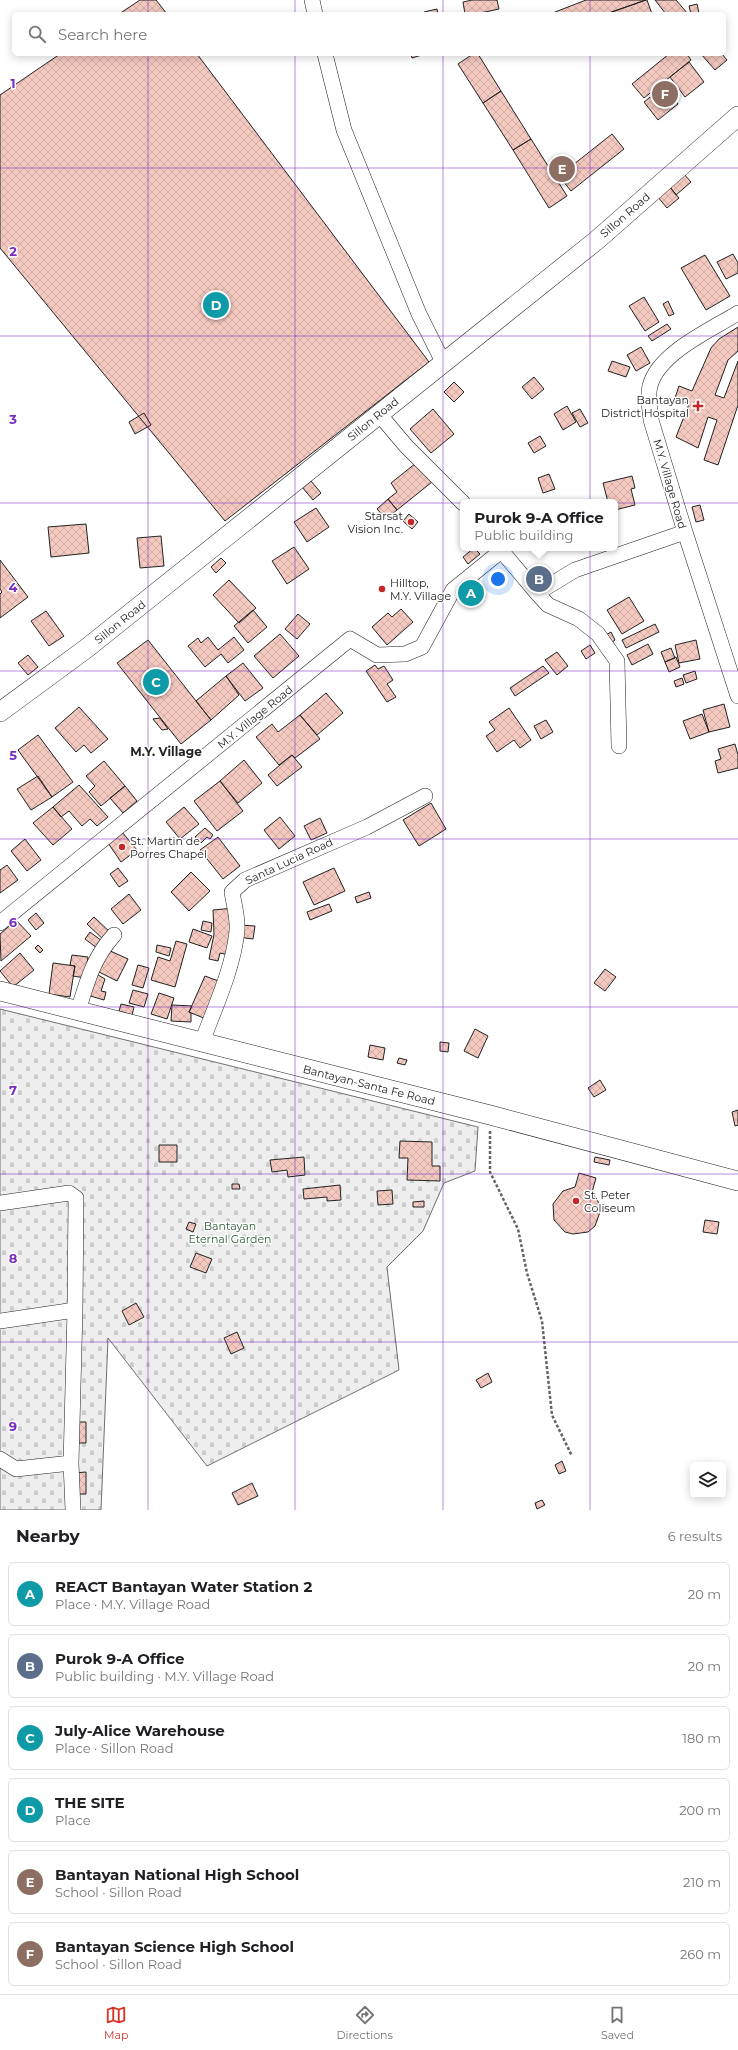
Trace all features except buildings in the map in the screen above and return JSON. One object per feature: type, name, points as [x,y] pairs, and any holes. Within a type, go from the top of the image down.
[{"type":"main road","name":"Sillon Road","points":[[0,712],[87,648],[597,240],[738,116]]},
{"type":"main road","name":"Bantayan-Santa Fe Road","points":[[0,991],[490,1115],[738,1181]]},
{"type":"street","points":[[312,0],[315,12]]},
{"type":"street","points":[[326,56],[344,130],[419,314],[443,362]]},
{"type":"street","name":"M.Y. Village Road","points":[[502,551],[537,593],[575,570],[685,532],[651,420],[648,401],[650,386],[655,372],[664,361],[678,350],[738,313]]},
{"type":"street","points":[[378,414],[406,446],[460,500]]},
{"type":"street","points":[[685,532],[738,696]]},
{"type":"street","name":"M.Y. Village Road","points":[[0,923],[350,639],[377,655],[405,654],[422,647],[453,590],[498,551]]},
{"type":"street","points":[[537,593],[548,605],[579,619],[598,634],[617,661],[618,746]]},
{"type":"street","name":"Santa Lucia Road","points":[[202,1042],[225,980],[235,941],[237,930],[236,912],[232,892],[245,880],[367,827],[425,796]]},
{"type":"street","points":[[78,1011],[92,965],[114,935]]},
{"type":"street","points":[[0,1203],[69,1193],[76,1198],[71,1463],[73,1510]]},
{"type":"street","points":[[0,1321],[75,1310]]},
{"type":"street","points":[[0,1459],[16,1469],[71,1463]]},
{"type":"path","points":[[490,1115],[490,1172],[518,1229],[528,1273],[542,1321],[552,1415],[572,1456]]},
{"type":"green space","name":"Bantayan Eternal Garden","points":[[0,1009],[478,1127],[475,1171],[444,1183],[423,1231],[387,1267],[399,1370],[207,1466],[108,1338],[101,1510],[0,1510]]},
{"type":"place","name":"Bantayan Science High School","points":[[665,94]]},
{"type":"place","name":"Bantayan National High School","points":[[562,169]]},
{"type":"place","name":"THE SITE","points":[[216,305]]},
{"type":"place","name":"Bantayan District Hospital","points":[[698,406]]},
{"type":"place","name":"Starsat Vision Inc.","points":[[411,522]]},
{"type":"place","name":"Purok 9-A Office","points":[[539,579]]},
{"type":"place","name":"Hilltop, M.Y. Village","points":[[382,589]]},
{"type":"place","name":"REACT Bantayan Water Station 2","points":[[471,593]]},
{"type":"place","name":"July-Alice Warehouse","points":[[156,682]]},
{"type":"place","name":"St. Martin de Porres Chapel","points":[[122,847]]},
{"type":"place","name":"St. Peter Coliseum","points":[[576,1201]]},
{"type":"district","name":"M.Y. Village","points":[[166,751]]}]
